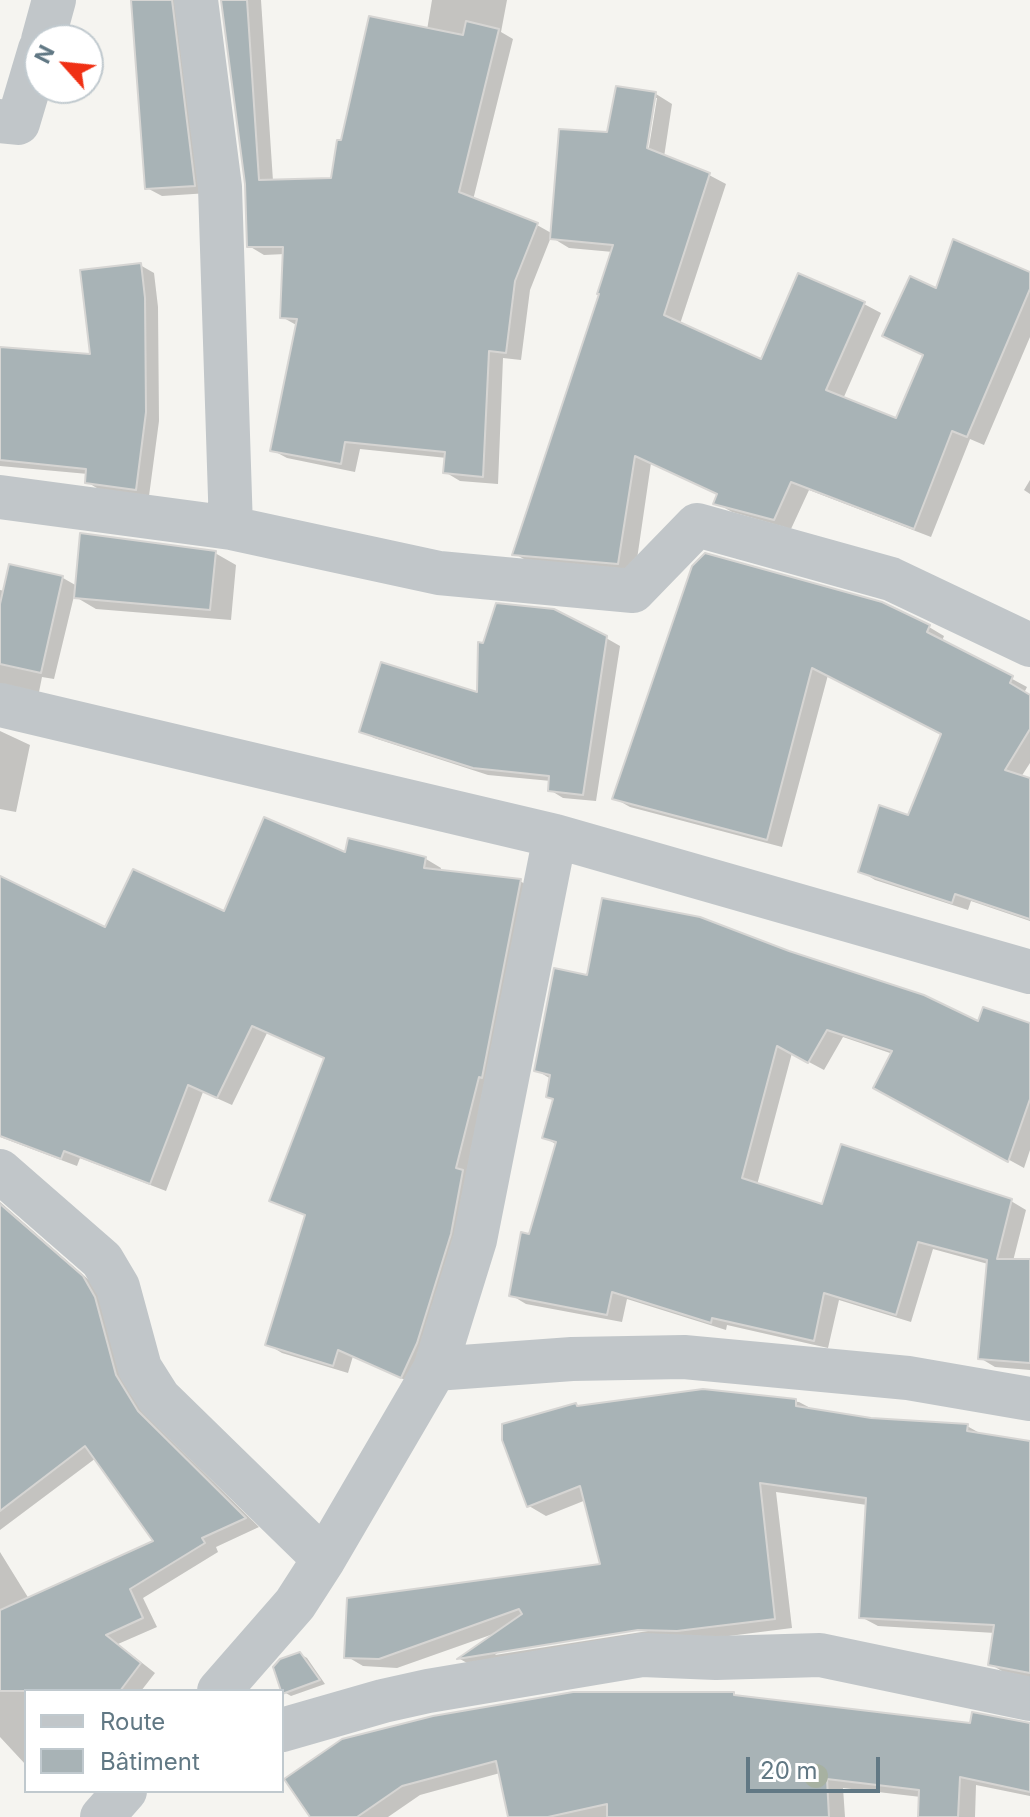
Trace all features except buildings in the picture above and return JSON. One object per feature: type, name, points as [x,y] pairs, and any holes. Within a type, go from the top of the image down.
[{"type":"street","points":[[47,24],[54,0]]},
{"type":"street","points":[[196,0],[220,187],[231,528]]},
{"type":"street","points":[[0,121],[18,123],[24,103]]},
{"type":"street","points":[[0,497],[231,528],[439,573],[633,591],[697,525],[891,579],[1030,645]]},
{"type":"street","points":[[0,705],[555,836],[1030,972]]},
{"type":"street","points":[[221,1689],[295,1604],[435,1369],[475,1240],[555,836]]},
{"type":"street","points":[[0,1171],[102,1260],[118,1287],[140,1368],[159,1398],[324,1559]]},
{"type":"street","points":[[435,1369],[572,1359],[684,1357],[908,1378],[1030,1399]]},
{"type":"street","points":[[284,1729],[428,1691],[642,1655],[716,1658],[820,1655],[1030,1699]]},
{"type":"street","points":[[102,1817],[123,1793]]}]
